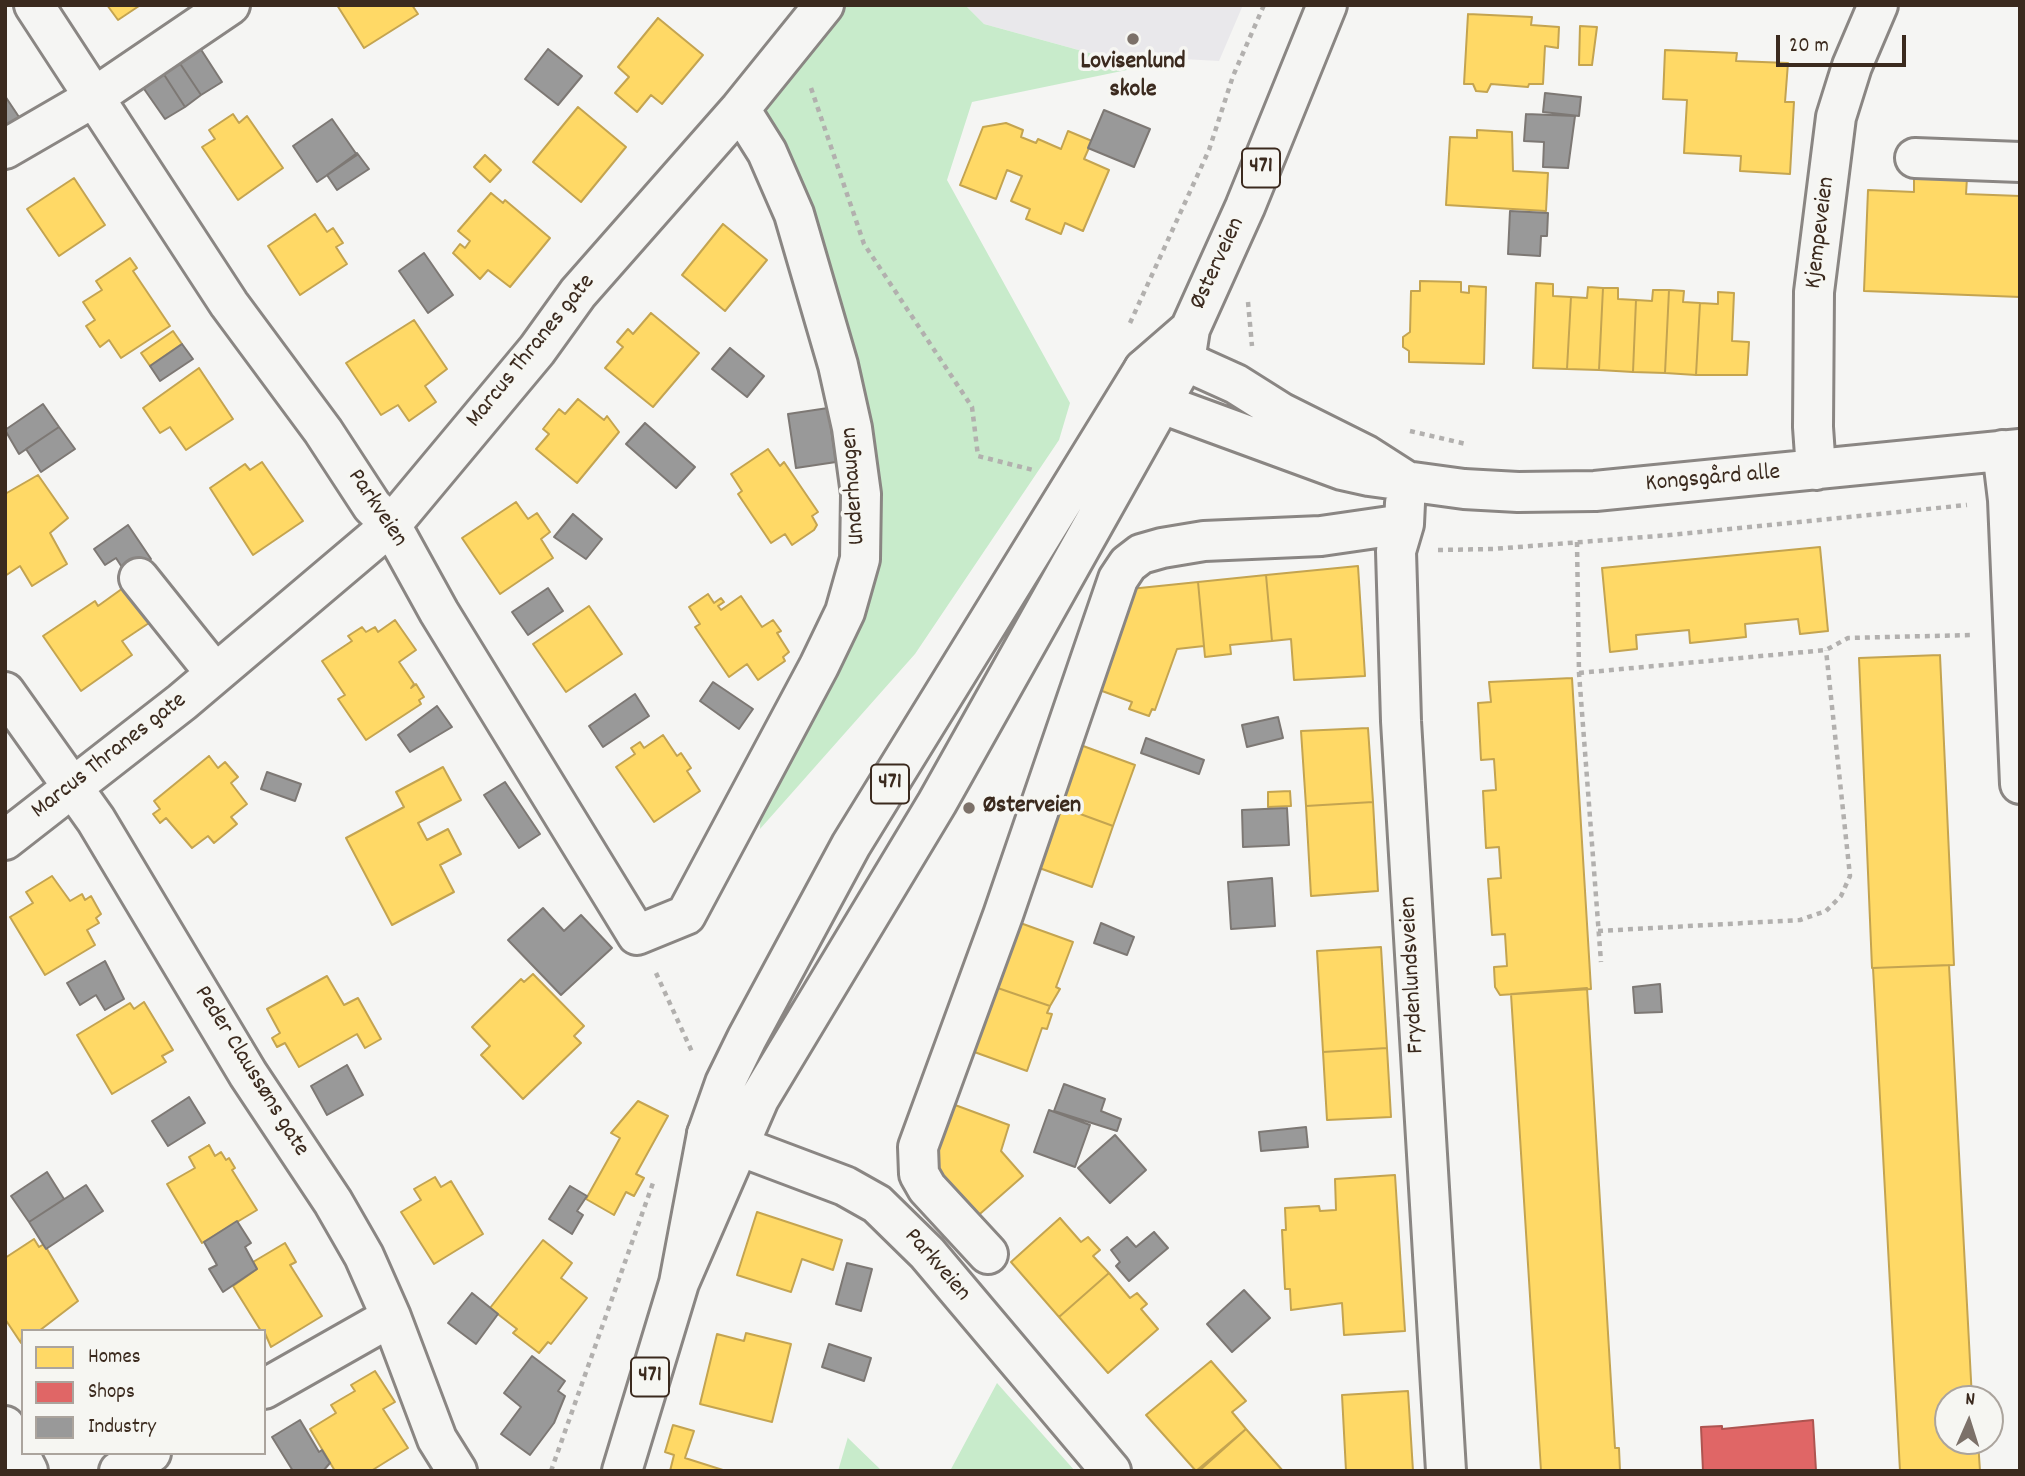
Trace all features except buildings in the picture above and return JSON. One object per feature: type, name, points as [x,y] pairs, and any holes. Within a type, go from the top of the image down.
[{"type":"street","name":"Parkveien","points":[[34,5],[237,315],[323,431],[372,506],[391,525],[439,612],[637,935]]},
{"type":"street","points":[[5,149],[40,126],[93,98],[230,5]]},
{"type":"street","name":"Marcus Thranes gate","points":[[5,840],[215,673],[391,525],[528,361],[578,293],[740,109],[820,14],[824,5]]},
{"type":"street","name":"Østerveien","points":[[724,1140],[760,1099],[937,803],[1010,668],[1162,404],[1326,5]]},
{"type":"street","name":"Kjempeveien","points":[[1816,470],[1813,427],[1814,292],[1836,117],[1852,66],[1878,5]]},
{"type":"street","name":"Underhaugen","points":[[637,935],[686,915],[819,666],[845,612],[860,559],[860,494],[852,428],[838,365],[794,214],[767,152],[740,109]]},
{"type":"street","points":[[1915,158],[2020,163]]},
{"type":"street","name":"Østerveien","points":[[622,1471],[724,1140],[725,1083],[747,1038],[851,845],[1144,369],[1187,345]]},
{"type":"street","name":"Kongsgård alle","points":[[1187,345],[1236,384],[1282,414],[1366,455],[1405,480]]},
{"type":"street","points":[[1144,369],[1162,404]]},
{"type":"street","name":"Kongsgård alle","points":[[1162,404],[1342,470],[1405,480],[1518,492],[1595,491],[2011,450]]},
{"type":"street","points":[[2011,450],[2008,500],[2020,784]]},
{"type":"street","name":"Frydenlundsveien","points":[[1405,480],[1400,537],[1414,978],[1446,1471]]},
{"type":"street","points":[[988,1254],[927,1188],[919,1174],[918,1146],[1003,915],[1118,579],[1128,564],[1141,554],[1204,541],[1321,536],[1400,537]]},
{"type":"street","points":[[139,578],[215,673]]},
{"type":"street","name":"Peder Claussøns gate","points":[[5,692],[96,820],[248,1074],[333,1202],[364,1256],[391,1317],[437,1439],[457,1471]]},
{"type":"street","name":"Parkveien","points":[[724,1140],[845,1186],[877,1204],[901,1225],[1111,1471]]},
{"type":"street","points":[[266,1389],[391,1317]]},
{"type":"street","points":[[5,1426],[28,1471]]},
{"type":"street","points":[[119,1471],[147,1455]]},
{"type":"path","points":[[810,83],[864,244],[972,407],[978,456],[1041,472]]},
{"type":"path","points":[[1242,293],[1249,304],[1252,355]]},
{"type":"path","points":[[1408,430],[1470,445]]},
{"type":"path","points":[[1400,537],[1493,549],[2008,500]]},
{"type":"path","points":[[1577,542],[1579,673],[1601,962]]},
{"type":"path","points":[[1579,673],[1826,650],[1848,638],[2014,633]]},
{"type":"path","points":[[1598,932],[1800,920],[1826,911],[1841,896],[1850,876],[1826,650]]},
{"type":"path","points":[[637,935],[694,1057]]},
{"type":"shaded area","name":"Lovisenlund skole","points":[[965,5],[1243,5],[1219,61],[1093,54],[984,24]]},
{"type":"green space","points":[[830,5],[965,5],[984,24],[1093,54],[1180,59],[972,102],[947,180],[1070,403],[1059,440],[915,654],[760,829],[761,803],[860,559],[852,428],[740,109]]},
{"type":"green space","points":[[997,1383],[1075,1471],[950,1471]]},
{"type":"green space","points":[[848,1438],[882,1471],[838,1471]]},
{"type":"place","name":"Lovisenlund skole","points":[[1133,39]]},
{"type":"place","name":"Østerveien","points":[[969,808]]}]
